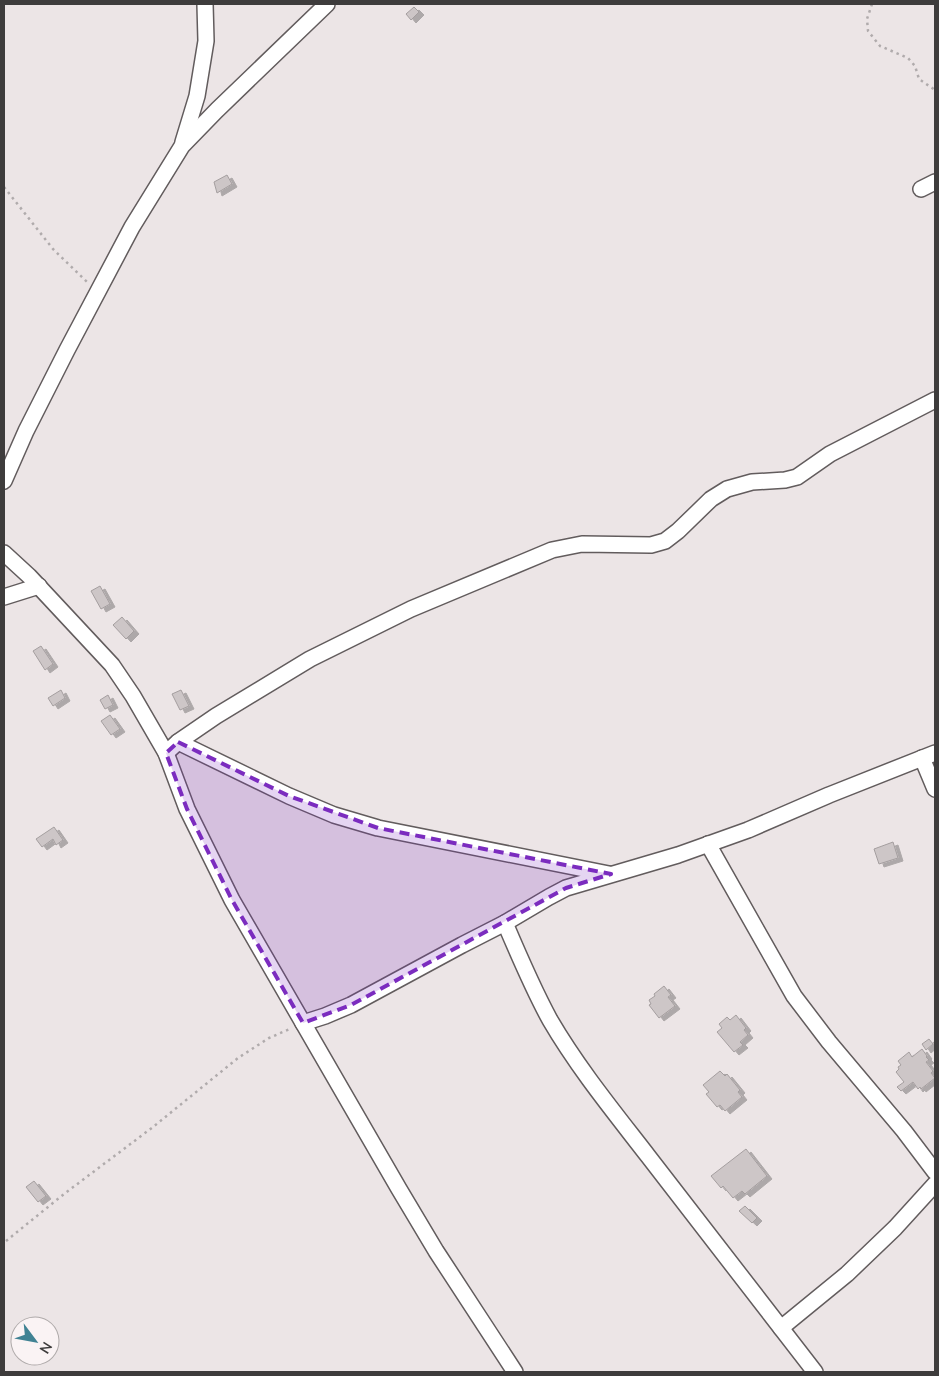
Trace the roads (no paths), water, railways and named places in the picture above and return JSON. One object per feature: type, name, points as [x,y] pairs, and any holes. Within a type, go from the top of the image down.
[{"type":"street","points":[[182,146],[198,96],[206,41],[205,4]]},
{"type":"street","points":[[4,481],[26,431],[97,292],[132,227],[182,146],[326,4]]},
{"type":"street","points":[[921,189],[935,182]]},
{"type":"street","points":[[166,753],[178,742],[216,716],[310,659],[411,609],[552,550],[582,544],[651,545],[665,541],[711,499],[727,489],[752,482],[785,480],[797,476],[830,454],[935,400]]},
{"type":"street","points":[[4,553],[39,586],[112,665],[133,696],[166,753],[188,809],[232,900],[436,1251],[515,1372]]},
{"type":"street","points":[[4,597],[39,586]]},
{"type":"street","points":[[178,742],[289,796],[334,815],[378,828],[611,874]]},
{"type":"street","points":[[303,1023],[350,1005],[505,923],[566,888],[678,855],[748,830],[829,795],[928,756],[935,790]]},
{"type":"street","points":[[708,844],[794,996],[935,1172]]},
{"type":"street","points":[[505,923],[550,1020],[578,1061],[610,1107],[815,1372]]},
{"type":"street","points":[[781,1328],[847,1274],[895,1228],[935,1184]]}]
